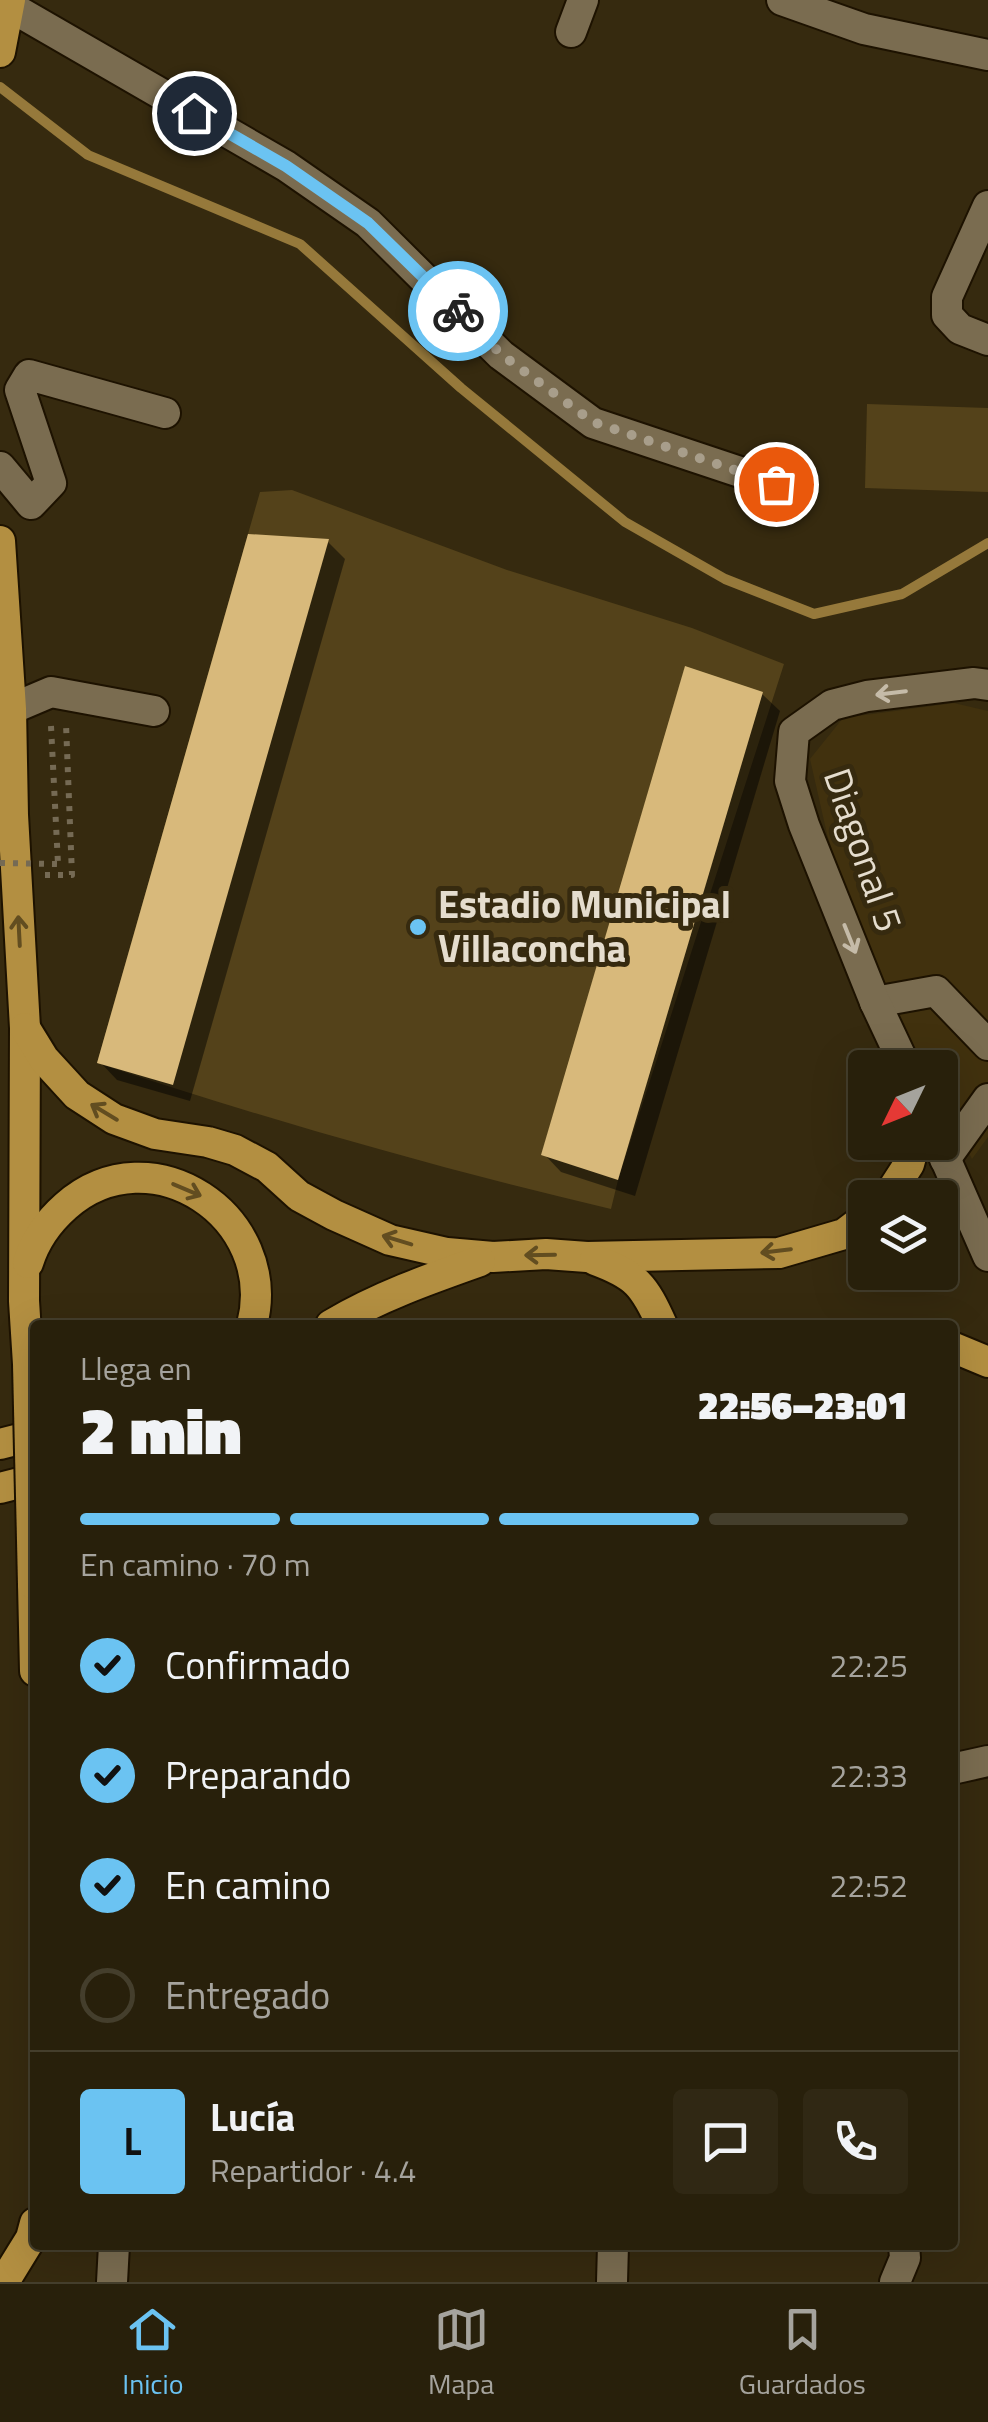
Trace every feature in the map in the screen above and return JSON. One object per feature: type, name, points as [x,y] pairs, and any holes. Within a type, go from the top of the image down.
[{"type":"highway","points":[[1,46],[10,3]]},
{"type":"highway","points":[[0,541],[25,1028],[24,1301],[30,1452]]},
{"type":"highway","points":[[25,1028],[44,1059],[77,1095],[114,1119],[155,1134],[235,1150],[267,1168],[300,1196],[390,1240],[447,1253],[492,1257],[587,1257],[779,1253],[848,1231]]},
{"type":"highway","points":[[24,1301],[29,1258],[49,1222],[80,1194],[121,1179],[163,1180],[202,1195],[234,1224],[253,1262],[257,1304],[253,1320]]},
{"type":"highway","points":[[340,1320],[418,1283],[492,1257]]},
{"type":"highway","points":[[587,1257],[622,1269],[648,1294],[660,1320]]},
{"type":"highway","points":[[958,1350],[988,1362]]},
{"type":"highway","points":[[0,1444],[30,1436]]},
{"type":"highway","points":[[0,1488],[30,1480]]},
{"type":"highway","points":[[4,2282],[30,2240]]},
{"type":"street","points":[[571,32],[583,0]]},
{"type":"street","points":[[782,0],[864,30],[988,55]]},
{"type":"street","points":[[10,3],[286,166],[368,223],[502,355],[593,422],[776,484]]},
{"type":"street","points":[[988,206],[947,298],[948,315],[960,329],[988,340]]},
{"type":"street","points":[[0,468],[32,504],[51,483],[20,390],[29,375],[165,412]]},
{"type":"street","name":"Diagonal 5","points":[[898,1050],[804,825],[790,780],[794,732],[832,705],[866,696],[974,683],[988,686]]},
{"type":"street","points":[[11,709],[50,692],[154,711]]},
{"type":"street","points":[[875,1002],[936,991],[988,1045]]},
{"type":"street","points":[[958,1132],[988,1099]]},
{"type":"street","points":[[945,1160],[988,1256]]},
{"type":"street","points":[[958,1768],[988,1761]]},
{"type":"street","points":[[112,2282],[114,2250]]},
{"type":"street","points":[[612,2282],[613,2250]]},
{"type":"street","points":[[895,2282],[904,2250]]},
{"type":"path","points":[[0,863],[58,864],[52,724],[66,723],[72,874],[36,876],[36,856]]},
{"type":"shaded area","points":[[867,404],[988,408],[988,492],[865,488]]},
{"type":"shaded area","name":"Estadio Municipal Villaconcha","points":[[292,490],[507,570],[692,628],[784,664],[611,1209],[352,1142],[97,1063],[260,492]]},
{"type":"shaded area","points":[[954,703],[988,711],[988,1137],[972,1159],[958,1132],[958,1050],[916,1050],[862,947],[827,834],[810,759],[843,718]]},
{"type":"building","points":[[248,534],[329,539],[173,1085],[97,1063]]},
{"type":"building","points":[[685,666],[763,692],[618,1180],[541,1155]]},
{"type":"waterway","points":[[0,87],[88,155],[300,244],[461,388],[625,522],[725,579],[814,614],[902,594],[988,543]]},
{"type":"way so far","points":[[458,311],[502,355],[593,422],[776,484]]},
{"type":"place","name":"Estadio Municipal Villaconcha","points":[[418,927]]},
{"type":"route","points":[[194,113],[286,166],[368,223],[458,311]]}]
